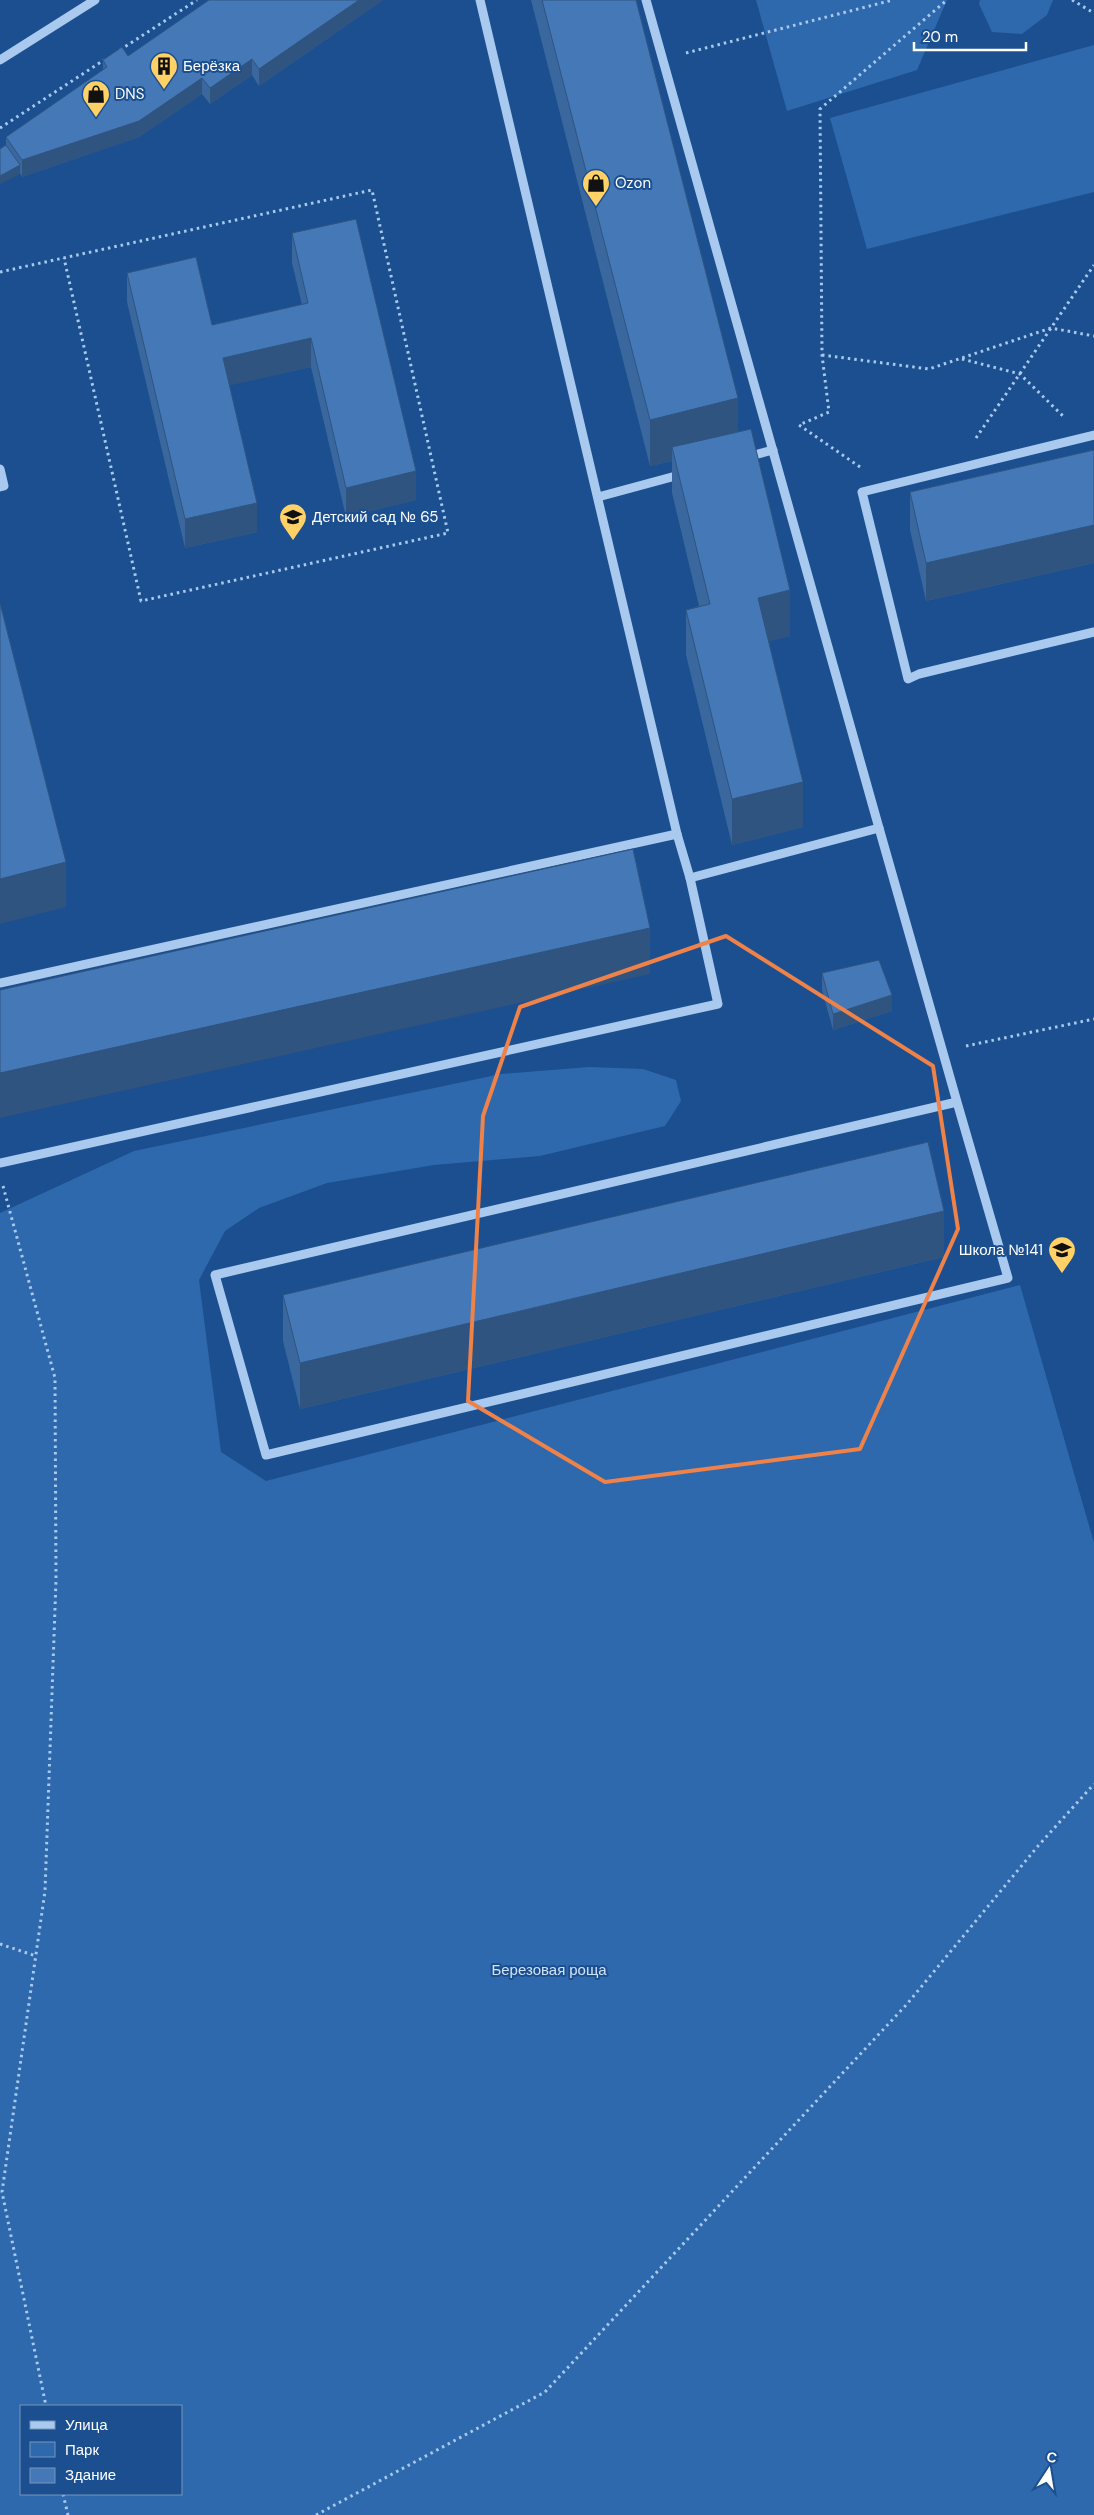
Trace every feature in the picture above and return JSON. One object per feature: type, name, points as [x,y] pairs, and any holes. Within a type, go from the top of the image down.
[{"type":"lane","points":[[0,60],[95,0]]},
{"type":"lane","points":[[0,1163],[718,1004],[690,878],[677,834],[480,0]]},
{"type":"lane","points":[[646,0],[1008,1278],[266,1455],[215,1275],[957,1102]]},
{"type":"lane","points":[[1090,436],[862,492],[908,679],[920,674],[1094,632]]},
{"type":"lane","points":[[736,460],[773,450]]},
{"type":"lane","points":[[0,469],[4,486],[0,487]]},
{"type":"lane","points":[[598,497],[690,472]]},
{"type":"lane","points":[[690,878],[879,828]]},
{"type":"lane","points":[[0,983],[677,834]]},
{"type":"path","points":[[115,53],[197,0]]},
{"type":"path","points":[[663,58],[893,0]]},
{"type":"path","points":[[887,485],[799,425],[829,412],[822,355],[820,108],[947,0]]},
{"type":"path","points":[[1072,0],[1094,13]]},
{"type":"path","points":[[0,128],[107,58]]},
{"type":"path","points":[[0,272],[372,190],[448,533],[141,601],[64,258]]},
{"type":"path","points":[[955,469],[1094,265]]},
{"type":"path","points":[[822,355],[929,370],[1051,328],[1094,336]]},
{"type":"path","points":[[962,358],[1020,374],[1090,436]]},
{"type":"path","points":[[990,1040],[1094,1019]]},
{"type":"path","points":[[2,1184],[55,1378],[56,1580],[45,1891],[2,2192],[46,2405]]},
{"type":"path","points":[[316,2515],[545,2392],[907,2004],[1038,1846],[1094,1784]]},
{"type":"path","points":[[0,1944],[36,1956]]},
{"type":"path","points":[[63,2495],[68,2515]]},
{"type":"highlighted area","points":[[726,936],[933,1066],[958,1229],[860,1449],[605,1482],[468,1401],[483,1116],[520,1007]]},
{"type":"green space","points":[[756,0],[947,0],[917,70],[787,111]]},
{"type":"green space","points":[[980,0],[1053,0],[1047,15],[1022,34],[992,32],[979,4]]},
{"type":"green space","points":[[1094,45],[1094,192],[867,249],[830,118]]},
{"type":"green space","name":"Березовая роща","points":[[589,1067],[643,1069],[676,1080],[681,1101],[665,1126],[540,1156],[434,1165],[327,1183],[259,1208],[225,1231],[199,1280],[221,1452],[266,1481],[1020,1285],[1094,1543],[1094,2515],[0,2515],[0,1213],[134,1151],[501,1074]]},
{"type":"building","name":"Берёзка","points":[[209,0],[359,0],[259,69],[252,59],[210,88],[202,78],[139,121],[22,160],[6,137],[107,67],[103,60],[122,47],[128,56]]},
{"type":"building","points":[[542,0],[636,0],[738,398],[650,420]]},
{"type":"building","points":[[6,145],[20,165],[0,176],[0,149]]},
{"type":"building","points":[[356,219],[416,471],[346,488],[311,338],[223,358],[257,503],[185,519],[127,273],[196,257],[212,325],[308,303],[292,233]]},
{"type":"building","points":[[751,429],[790,590],[758,598],[803,782],[732,799],[686,610],[710,604],[672,447]]},
{"type":"building","points":[[1094,450],[1094,525],[926,563],[910,492]]},
{"type":"building","points":[[0,603],[66,862],[0,879]]},
{"type":"building","points":[[633,849],[650,928],[0,1073],[0,990]]},
{"type":"building","points":[[879,960],[892,995],[833,1014],[822,973]]},
{"type":"building","points":[[928,1142],[944,1211],[300,1363],[283,1295]]},
{"type":"place","name":"Берёзка","points":[[164,90]]},
{"type":"place","name":"DNS","points":[[96,118]]},
{"type":"place","name":"Ozon","points":[[596,207]]},
{"type":"place","name":"Детский сад № 65","points":[[293,541]]},
{"type":"place","name":"Школа №141","points":[[1062,1274]]}]
